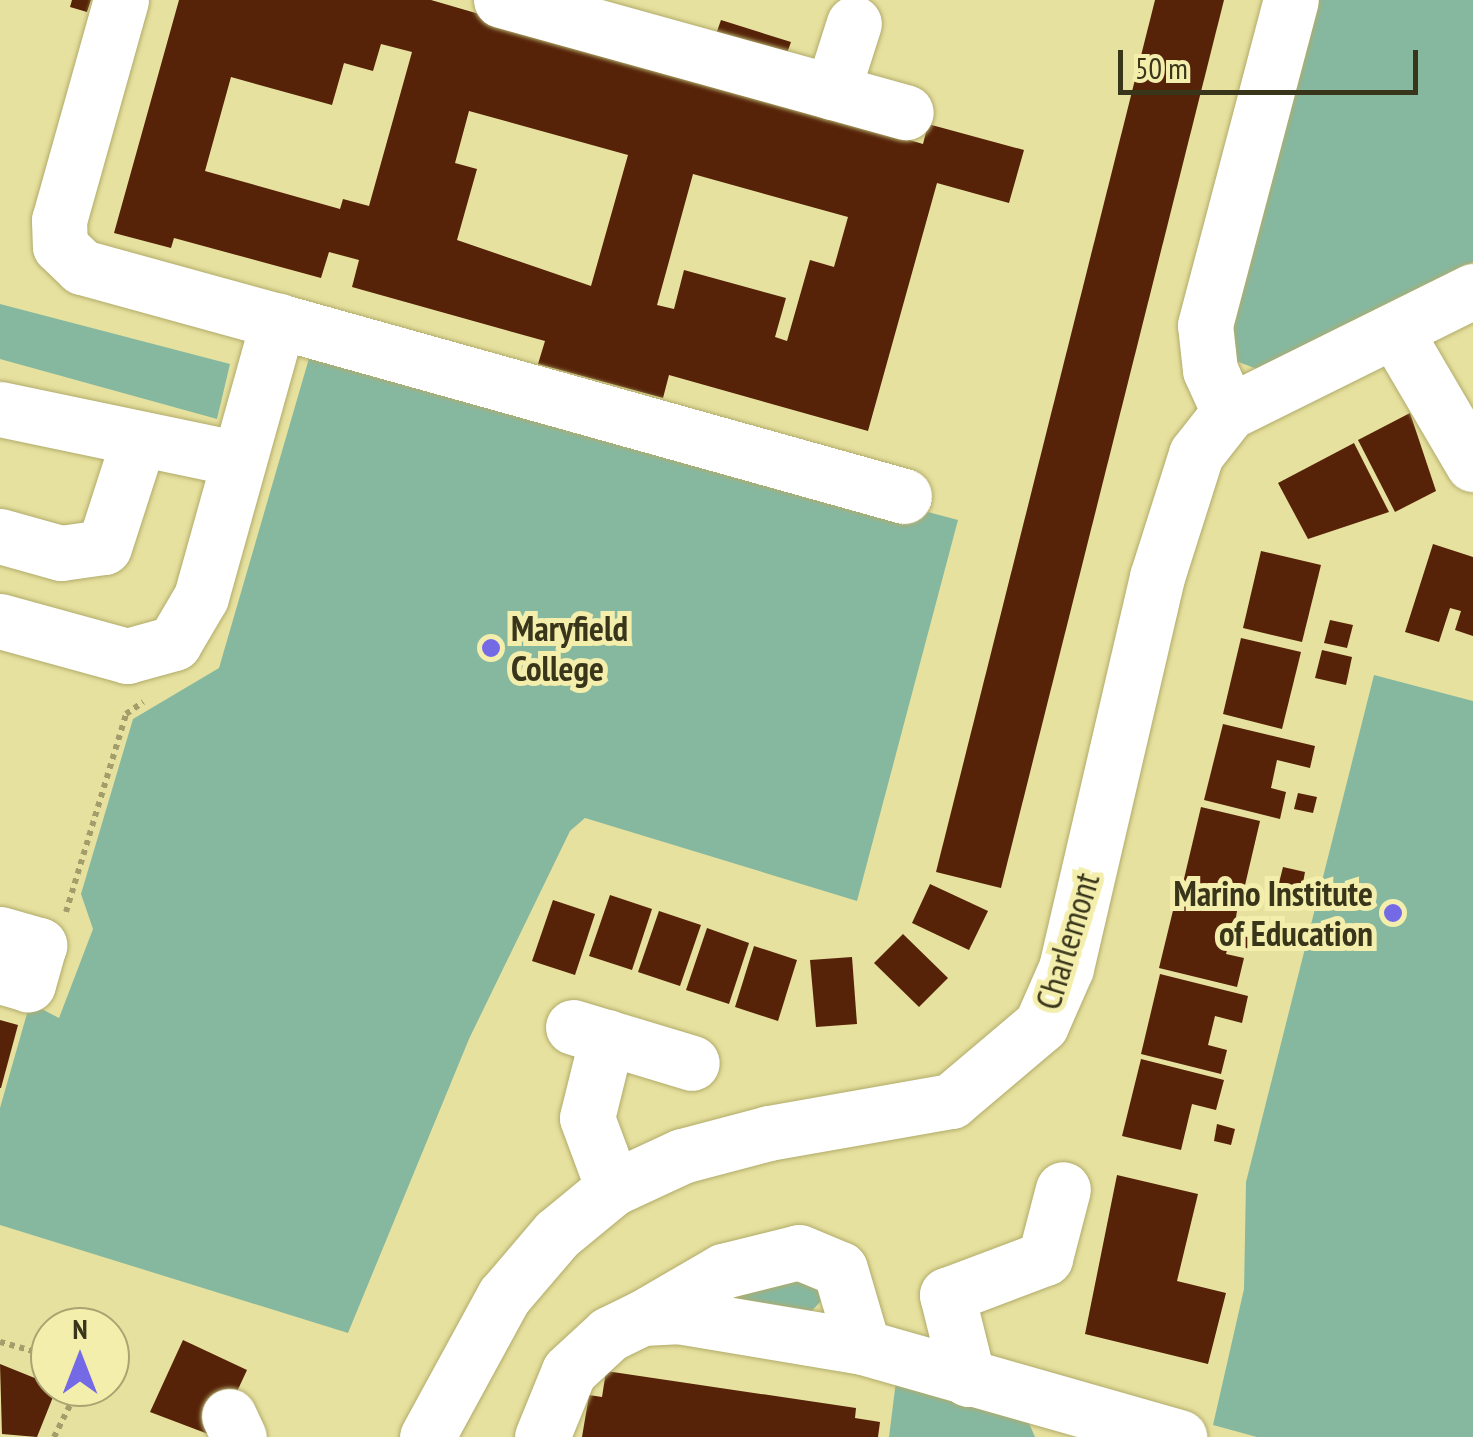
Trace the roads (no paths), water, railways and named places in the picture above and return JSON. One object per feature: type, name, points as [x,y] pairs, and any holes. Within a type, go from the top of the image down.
[{"type":"street","points":[[121,0],[60,220],[60,246],[82,267],[904,496]]},
{"type":"street","points":[[501,0],[906,112]]},
{"type":"street","points":[[1292,0],[1205,325],[1210,370],[1229,412],[1396,333],[1473,291]]},
{"type":"street","points":[[832,92],[854,23]]},
{"type":"street","points":[[0,621],[127,656],[174,643],[201,597],[278,321]]},
{"type":"street","points":[[1396,333],[1473,464]]},
{"type":"street","points":[[0,409],[138,442],[239,460]]},
{"type":"street","name":"Charlemont","points":[[427,1437],[504,1296],[556,1234],[614,1188],[682,1156],[770,1132],[951,1101],[1041,1024],[1066,968],[1182,488],[1229,412]]},
{"type":"street","points":[[0,536],[62,552],[104,546],[138,442]]},
{"type":"street","points":[[0,934],[39,945],[28,984],[0,976]]},
{"type":"street","points":[[614,1188],[587,1118],[590,1032],[692,1063]]},
{"type":"street","points":[[968,1379],[947,1295],[1045,1258],[1063,1189]]},
{"type":"street","points":[[542,1437],[568,1370],[642,1318],[722,1271],[799,1252],[840,1269],[863,1347]]},
{"type":"street","points":[[642,1318],[863,1347],[968,1379],[1056,1420],[1179,1437]]},
{"type":"place","name":"Maryfield College","points":[[491,648]]},
{"type":"place","name":"Marino Institute of Education","points":[[1393,913]]}]
